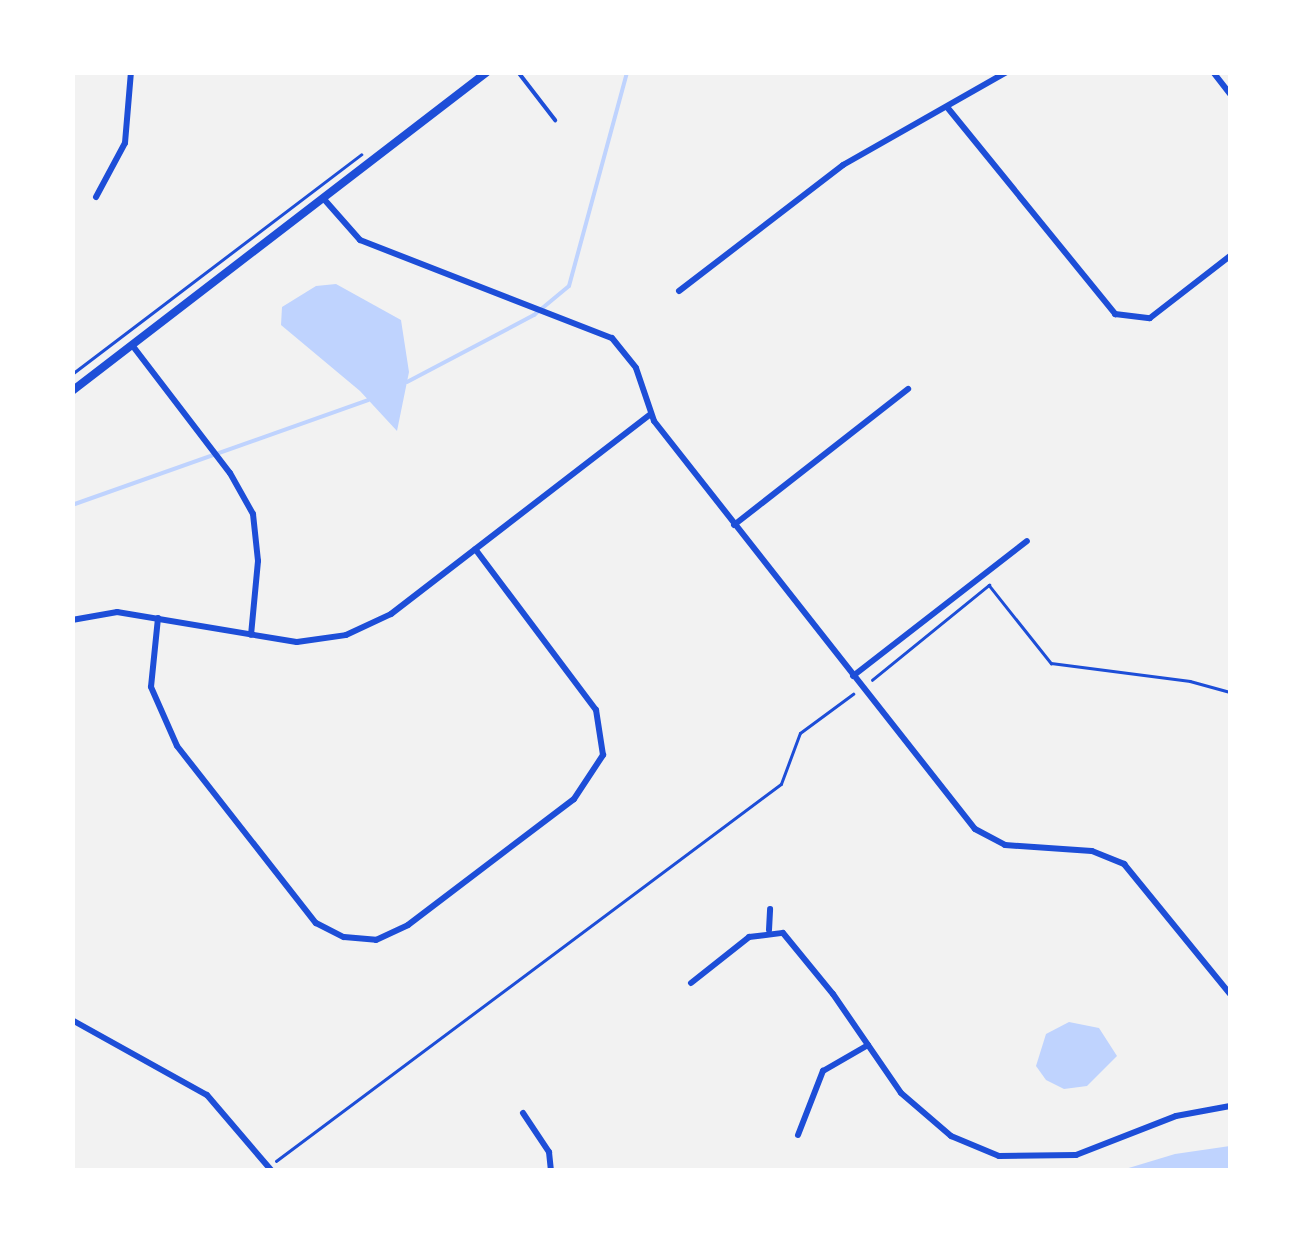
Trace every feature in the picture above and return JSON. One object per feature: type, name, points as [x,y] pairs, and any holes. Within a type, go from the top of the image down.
[{"type":"street","points":[[96,197],[126,143],[130,72]]},
{"type":"street","points":[[72,392],[487,72]]},
{"type":"street","points":[[679,292],[844,165],[1006,72]]},
{"type":"street","points":[[1214,72],[1230,94]]},
{"type":"street","points":[[947,106],[1114,314],[1150,318],[1230,256]]},
{"type":"street","points":[[323,198],[360,240],[612,338],[636,368],[651,414],[976,830],[1005,845],[1092,851],[1124,864],[1230,994]]},
{"type":"street","points":[[132,346],[230,474],[253,514],[258,560],[252,635]]},
{"type":"street","points":[[734,525],[908,388]]},
{"type":"street","points":[[72,620],[118,612],[297,642],[346,635],[392,614],[651,414]]},
{"type":"street","points":[[853,676],[1028,541]]},
{"type":"street","points":[[158,618],[151,687],[164,728],[307,913],[344,938],[392,934],[574,798],[603,754],[596,710],[475,549]]},
{"type":"street","points":[[769,930],[770,909]]},
{"type":"street","points":[[691,983],[749,936],[769,930],[792,942],[925,1117],[999,1156],[1076,1156],[1176,1116],[1230,1106]]},
{"type":"street","points":[[72,1020],[207,1096],[270,1168]]},
{"type":"street","points":[[798,1135],[823,1072],[868,1045]]},
{"type":"street","points":[[522,1113],[549,1152],[551,1170]]},
{"type":"lane","points":[[518,72],[555,120]]},
{"type":"path","points":[[72,374],[325,182]]},
{"type":"path","points":[[868,683],[988,585],[1051,663],[1230,692]]},
{"type":"path","points":[[270,1168],[781,784],[800,733],[849,696]]},
{"type":"water","points":[[336,284],[401,320],[409,372],[397,431],[360,391],[281,325],[282,307],[316,286]]},
{"type":"water","points":[[1069,1022],[1099,1028],[1117,1056],[1087,1086],[1064,1089],[1046,1080],[1036,1066],[1046,1034]]},
{"type":"water","points":[[1230,1146],[1230,1170],[1122,1170],[1175,1154]]},
{"type":"waterway","points":[[407,382],[534,315],[569,286],[627,72]]},
{"type":"waterway","points":[[72,505],[368,400]]}]
